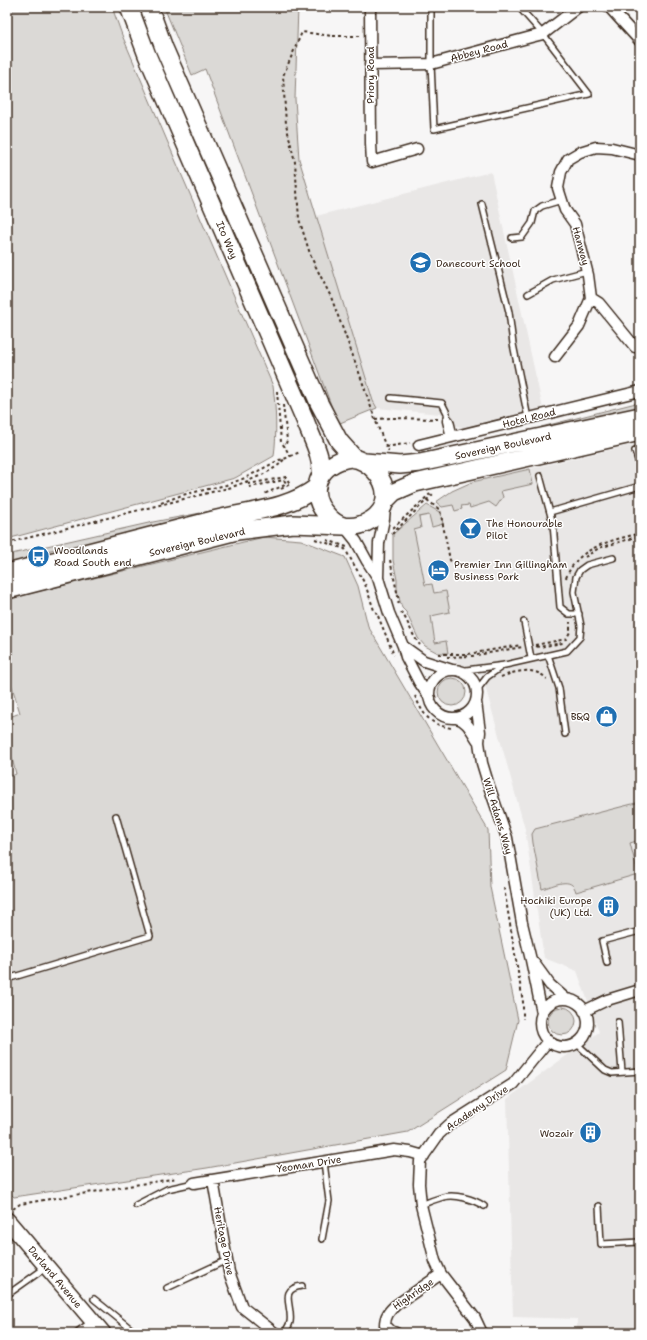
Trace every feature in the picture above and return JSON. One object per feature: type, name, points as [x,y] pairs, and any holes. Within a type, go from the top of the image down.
[{"type":"main road","name":"Ito Way","points":[[129,7],[147,55],[320,458],[322,466],[319,480]]},
{"type":"main road","name":"Ito Way","points":[[149,7],[164,48],[319,403],[337,437],[360,460]]},
{"type":"main road","name":"Sovereign Boulevard","points":[[360,460],[400,465],[420,463],[640,416]]},
{"type":"main road","name":"Sovereign Boulevard","points":[[385,501],[394,492],[415,483],[640,432]]},
{"type":"main road","points":[[346,459],[360,460],[372,468],[381,480],[385,491],[385,501],[377,514],[367,522],[359,526],[344,526],[332,520],[323,510],[317,497],[319,480],[336,462],[346,459]]},
{"type":"main road","name":"Sovereign Boulevard","points":[[7,573],[231,516],[275,507],[305,495],[319,480]]},
{"type":"main road","name":"Sovereign Boulevard","points":[[7,590],[237,531],[293,524],[344,526]]},
{"type":"street","name":"Priory Road","points":[[370,7],[372,162],[417,149]]},
{"type":"street","name":"Abbey Road","points":[[370,65],[431,64],[543,34],[578,7]]},
{"type":"street","points":[[609,7],[640,41]]},
{"type":"street","name":"Hanway","points":[[591,298],[587,271],[575,224],[565,210],[558,188],[561,172],[568,159],[580,152],[596,147],[612,148],[640,155]]},
{"type":"street","points":[[555,357],[579,326],[591,298],[599,303],[635,347]]},
{"type":"street","name":"Hotel Road","points":[[418,445],[640,391]]},
{"type":"street","points":[[448,421],[452,436]]},
{"type":"street","points":[[378,578],[378,544],[384,518],[385,501]]},
{"type":"street","points":[[344,526],[356,541],[378,578],[389,613],[406,657],[413,672],[430,698],[433,707],[439,713],[447,717],[456,718],[468,712],[476,702],[477,690],[471,677],[456,670],[424,661],[403,646]]},
{"type":"street","points":[[430,698],[431,685],[436,678],[446,671],[456,670]]},
{"type":"street","name":"Will Adams Way","points":[[476,702],[480,732],[479,742],[486,779],[507,838],[522,923],[542,1013]]},
{"type":"street","name":"Will Adams Way","points":[[456,718],[461,719],[468,724],[479,742]]},
{"type":"street","name":"Will Adams Way","points":[[531,960],[550,985],[566,999]]},
{"type":"street","points":[[584,1011],[607,1000],[640,990]]},
{"type":"street","points":[[558,999],[566,999],[579,1005],[584,1011],[588,1025],[582,1038],[576,1043],[562,1047],[548,1041],[543,1036],[540,1028],[540,1021],[542,1013],[546,1007],[558,999]]},
{"type":"street","name":"Academy Drive","points":[[482,1333],[476,1318],[441,1274],[430,1248],[421,1205],[419,1184],[420,1161],[439,1134],[450,1124],[513,1084],[548,1041]]},
{"type":"street","name":"Yeoman Drive","points":[[194,1183],[394,1150],[424,1156]]},
{"type":"street","name":"Heritage Drive","points":[[213,1180],[229,1272],[242,1307],[275,1333]]},
{"type":"street","name":"Darland Avenue","points":[[9,1215],[46,1267],[99,1328]]},
{"type":"street","name":"Highridge","points":[[396,1333],[385,1325],[385,1318],[389,1310],[441,1274]]},
{"type":"street","points":[[80,1333],[99,1328]]},
{"type":"lane","points":[[431,7],[431,64],[434,129],[589,94],[543,34],[519,7]]},
{"type":"lane","points":[[512,238],[522,237],[532,222],[535,211],[542,206],[562,200]]},
{"type":"lane","points":[[482,204],[509,312],[513,344],[528,418]]},
{"type":"lane","points":[[528,294],[553,280],[587,271]]},
{"type":"lane","points":[[391,398],[442,403],[448,421]]},
{"type":"lane","points":[[635,451],[640,466]]},
{"type":"lane","points":[[540,476],[553,524],[560,607],[569,614],[579,614]]},
{"type":"lane","points":[[550,512],[640,486]]},
{"type":"lane","points":[[456,670],[505,665],[530,658],[567,651],[580,637],[581,626],[574,592],[577,574],[587,565],[612,558]]},
{"type":"lane","points":[[524,622],[526,646],[530,658]]},
{"type":"lane","points":[[548,655],[559,688],[565,734]]},
{"type":"lane","points":[[477,690],[487,677],[505,665]]},
{"type":"lane","points":[[7,979],[150,936],[116,816]]},
{"type":"lane","points":[[608,963],[602,941],[640,930]]},
{"type":"lane","points":[[618,1022],[622,1072]]},
{"type":"lane","points":[[576,1043],[605,1070],[612,1072],[640,1071]]},
{"type":"lane","points":[[322,1239],[329,1201],[324,1162]]},
{"type":"lane","points":[[136,1205],[167,1189],[194,1183]]},
{"type":"lane","points":[[421,1205],[442,1197],[451,1196],[464,1198],[480,1203],[484,1206]]},
{"type":"lane","points":[[599,1206],[601,1244],[640,1242]]},
{"type":"lane","points":[[167,1288],[227,1260]]},
{"type":"lane","points":[[7,1295],[46,1267]]},
{"type":"lane","points":[[284,1333],[289,1327],[291,1319],[288,1294],[294,1287],[302,1286]]},
{"type":"lane","points":[[94,1299],[136,1333]]},
{"type":"path","points":[[370,36],[332,36],[302,32],[283,76],[286,124],[295,162],[300,219],[311,257],[331,297],[386,447],[417,441],[418,445]]},
{"type":"path","points":[[375,419],[438,419],[448,421]]},
{"type":"path","points":[[285,447],[290,456]]},
{"type":"path","points":[[7,543],[220,490],[246,481],[280,464],[290,456],[300,452]]},
{"type":"path","points":[[152,506],[182,495],[210,489],[240,480],[279,460],[284,460]]},
{"type":"path","points":[[246,481],[248,484],[250,487],[284,480],[286,483],[285,485],[264,494],[262,497],[290,484],[289,480],[284,476],[248,484]]},
{"type":"path","points":[[390,531],[430,493],[435,491],[391,536]]},
{"type":"path","points":[[427,500],[440,510],[450,560],[452,563],[456,564]]},
{"type":"path","points":[[317,537],[347,547],[369,585],[378,616],[395,658]]},
{"type":"path","points":[[312,538],[345,550],[365,584],[374,610],[378,616]]},
{"type":"path","points":[[390,558],[391,571],[398,604],[393,591]]},
{"type":"path","points":[[402,619],[400,612],[404,615],[415,638],[424,648]]},
{"type":"path","points":[[435,655],[480,653],[520,645],[526,646],[558,641],[567,638],[571,629],[570,619],[574,625],[572,636],[565,642],[539,647],[535,645]]},
{"type":"path","points":[[409,634],[421,649]]},
{"type":"path","points":[[480,653],[483,668]]},
{"type":"path","points":[[487,677],[493,683],[499,678],[532,670],[541,674],[549,681]]},
{"type":"path","points":[[414,693],[428,719],[438,725],[456,729]]},
{"type":"path","points":[[504,887],[523,1002],[523,1019]]},
{"type":"path","points":[[9,1215],[20,1204],[188,1176],[194,1183]]},
{"type":"shaded area","points":[[7,7],[112,7],[122,35],[273,386],[276,430],[274,456],[235,478],[7,539]]},
{"type":"shaded area","points":[[164,7],[298,7],[295,99],[299,159],[373,401],[377,408],[340,423],[334,413],[205,69],[192,75]]},
{"type":"shaded area","name":"Danecourt School","points":[[491,172],[543,409],[463,428],[454,425],[451,412],[440,414],[377,408],[373,401],[316,216]]},
{"type":"shaded area","points":[[640,402],[640,408],[547,431],[541,427]]},
{"type":"shaded area","points":[[640,443],[640,1333],[577,1333],[577,1319],[513,1317],[507,1099],[599,1032],[577,971],[544,958],[525,829],[482,675],[425,646],[411,625],[393,538],[452,491],[472,482]]},
{"type":"shaded area","points":[[530,469],[533,484],[501,491],[503,497],[496,507],[489,502],[470,508],[469,505],[461,506],[462,509],[455,511],[453,505],[442,507],[436,502],[452,491],[472,482]]},
{"type":"shaded area","points":[[427,505],[441,513],[443,524],[432,527],[429,515],[419,517],[421,528],[414,530],[425,585],[432,584],[434,593],[446,591],[450,612],[431,616],[435,643],[446,641],[448,653],[438,653],[425,646],[418,638],[406,612],[402,608],[397,591],[397,580],[393,560],[393,534]]},
{"type":"shaded area","points":[[211,511],[84,547],[55,549],[34,554],[7,567],[7,555],[153,522]]},
{"type":"shaded area","points":[[264,537],[301,540],[345,557],[358,586],[368,626],[488,830],[490,887],[518,1020],[506,1070],[408,1132],[207,1168],[14,1197],[7,1190],[7,778],[16,774],[7,739],[7,718],[20,713],[7,670],[7,599]]},
{"type":"shaded area","points":[[452,678],[462,682],[466,692],[462,702],[452,706],[442,702],[438,692],[442,682]]},
{"type":"shaded area","points":[[640,802],[640,840],[630,843],[638,874],[576,892],[571,884],[566,883],[557,884],[542,889],[533,843],[532,834],[535,829]]},
{"type":"shaded area","points":[[562,1007],[572,1011],[576,1021],[572,1031],[562,1035],[552,1031],[548,1021],[552,1011]]},
{"type":"place","name":"Danecourt School","points":[[421,263]]},
{"type":"place","name":"The Honourable Pilot","points":[[471,529]]},
{"type":"place","name":"Woodlands Road South end","points":[[38,556]]},
{"type":"place","name":"Premier Inn Gillingham Business Park","points":[[439,570]]},
{"type":"place","name":"B&Q","points":[[606,716]]},
{"type":"place","name":"Hochiki Europe (UK) Ltd.","points":[[608,906]]},
{"type":"place","name":"Wozair","points":[[590,1133]]}]
